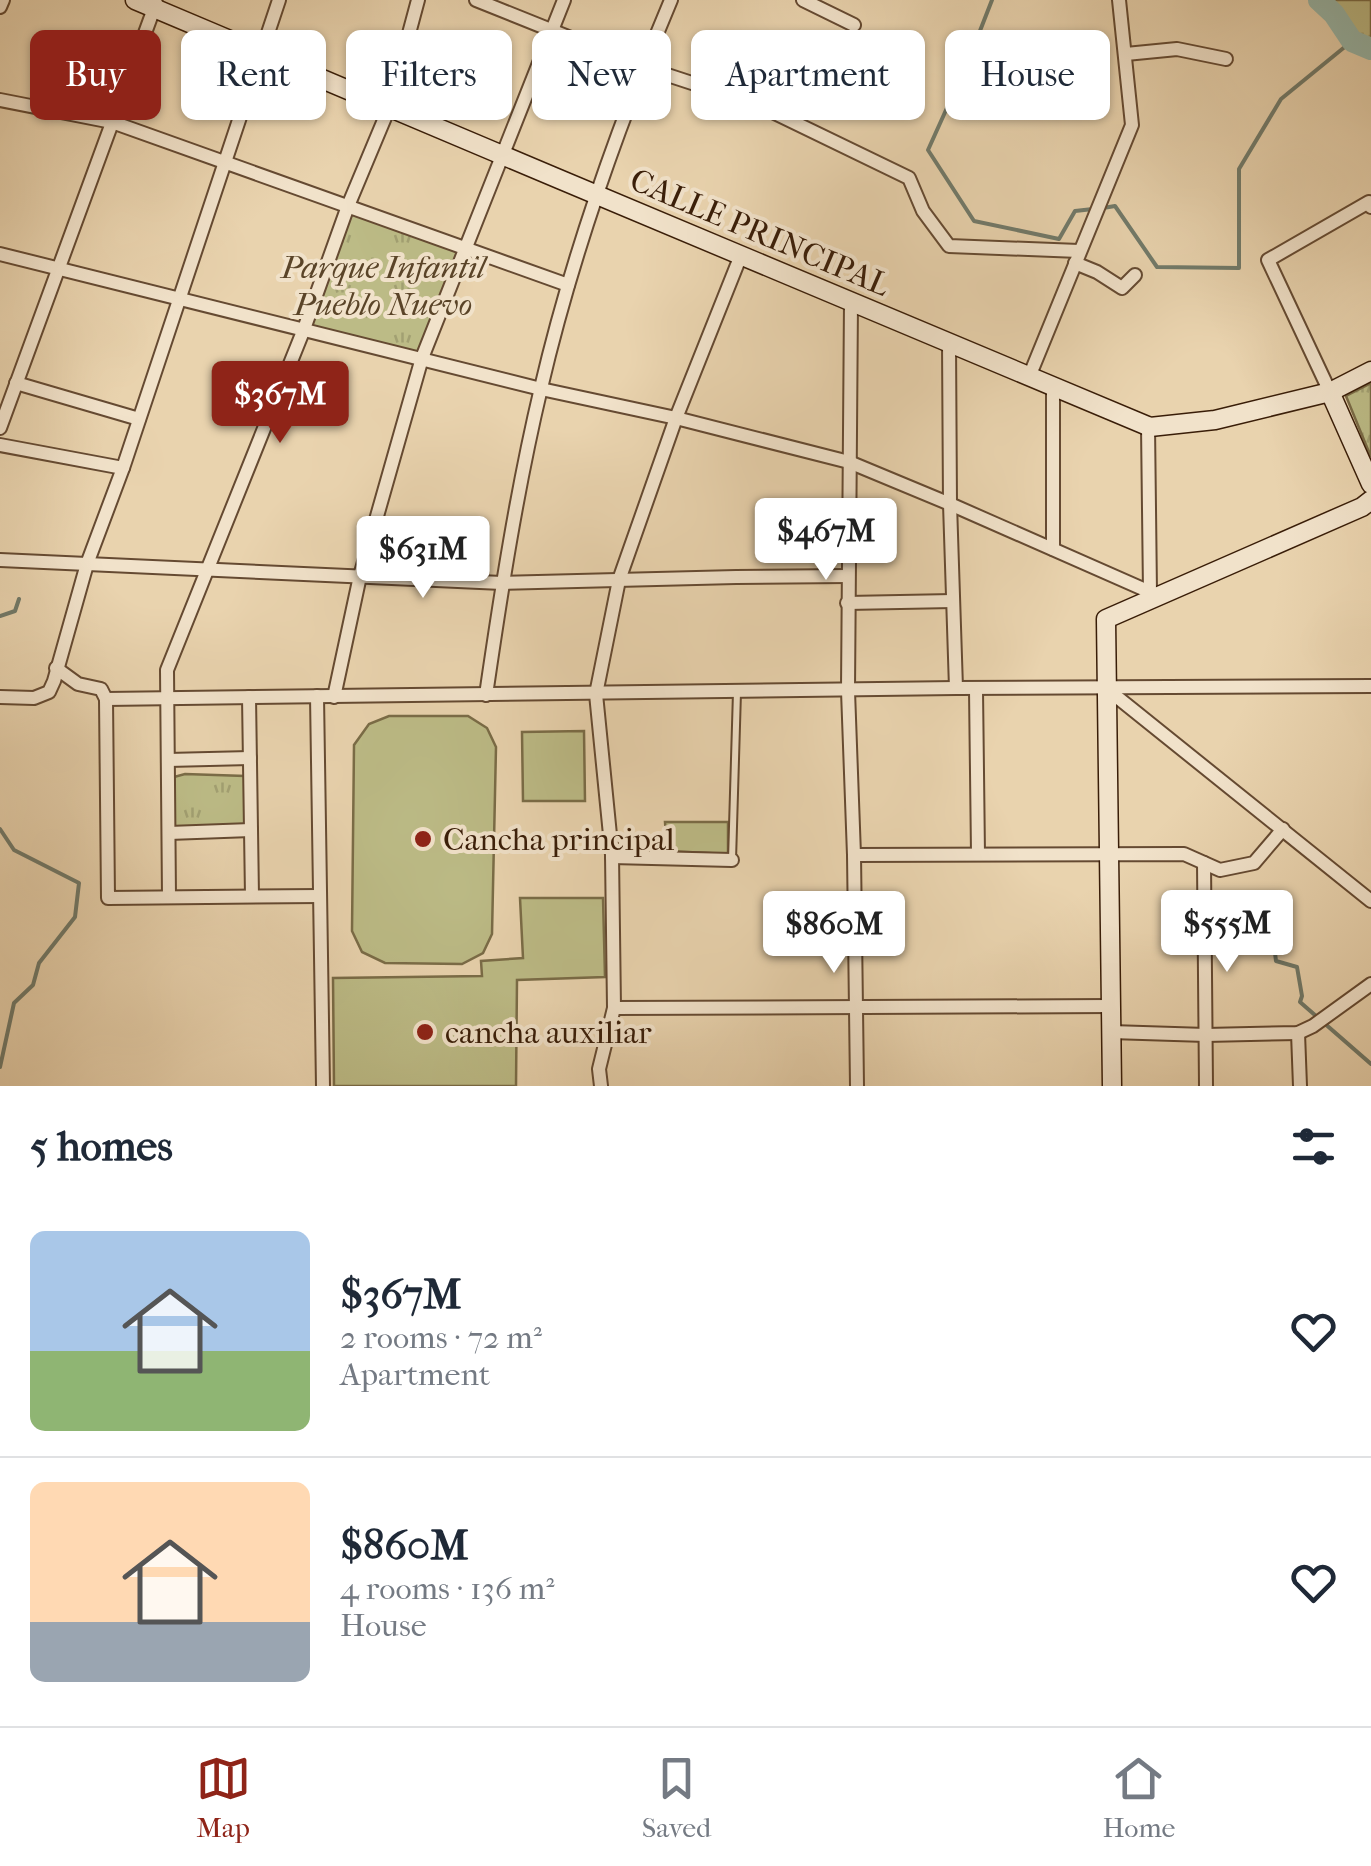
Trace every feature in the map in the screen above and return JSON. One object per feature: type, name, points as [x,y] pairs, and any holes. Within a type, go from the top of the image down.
[{"type":"main road","name":"CALLE PRINCIPAL","points":[[135,0],[155,4],[210,30]]},
{"type":"main road","name":"CALLE PRINCIPAL","points":[[416,120],[1148,426],[1216,420],[1330,392],[1371,371]]},
{"type":"main road","points":[[1330,392],[1371,484]]},
{"type":"main road","points":[[1112,1086],[1106,619],[1152,595],[1371,500]]},
{"type":"street","points":[[269,30],[279,0]]},
{"type":"street","points":[[410,30],[418,0]]},
{"type":"street","points":[[476,0],[552,30],[564,0]]},
{"type":"street","points":[[658,30],[671,0]]},
{"type":"street","points":[[802,0],[854,25]]},
{"type":"street","points":[[1029,376],[1132,125],[1119,0]]},
{"type":"street","points":[[0,428],[155,4]]},
{"type":"street","points":[[1126,54],[1177,48],[1226,59]]},
{"type":"street","points":[[671,75],[756,104],[909,178],[924,211],[948,246],[1077,257],[1122,288],[1135,275]]},
{"type":"street","points":[[334,696],[360,576],[422,358],[532,80]]},
{"type":"street","points":[[0,100],[112,122],[568,285]]},
{"type":"street","points":[[0,698],[34,698],[49,692],[88,564],[239,120]]},
{"type":"street","points":[[169,897],[168,670],[383,120]]},
{"type":"street","points":[[486,695],[502,583],[541,389],[568,285],[623,120]]},
{"type":"street","points":[[1330,392],[1268,260],[1369,202],[1371,206]]},
{"type":"street","points":[[0,254],[849,462],[1152,595],[1148,426]]},
{"type":"street","points":[[601,1086],[598,1069],[614,1008],[612,858],[596,694],[620,580],[676,418],[741,255]]},
{"type":"street","points":[[851,302],[847,603],[857,1086]]},
{"type":"street","points":[[949,343],[956,688]]},
{"type":"street","points":[[16,384],[139,419]]},
{"type":"street","points":[[1053,386],[1053,549]]},
{"type":"street","points":[[0,444],[123,468]]},
{"type":"street","points":[[0,560],[502,583],[848,576]]},
{"type":"street","points":[[847,603],[953,602]]},
{"type":"street","points":[[56,668],[78,684],[101,688],[106,699],[108,898],[320,896]]},
{"type":"street","points":[[106,699],[1371,686]]},
{"type":"street","points":[[1107,688],[1371,901]]},
{"type":"street","points":[[976,690],[978,854]]},
{"type":"street","points":[[317,696],[323,1086]]},
{"type":"street","points":[[248,698],[252,896]]},
{"type":"street","points":[[168,760],[250,758]]},
{"type":"street","points":[[854,855],[1184,854],[1220,870],[1254,863],[1283,829]]},
{"type":"street","points":[[169,832],[251,830]]},
{"type":"street","points":[[612,858],[732,860]]},
{"type":"street","points":[[1204,863],[1206,1086]]},
{"type":"street","points":[[1111,1032],[1298,1033],[1314,1026],[1371,984]]},
{"type":"street","points":[[614,1008],[1111,1006]]},
{"type":"street","points":[[1298,1033],[1300,1086]]},
{"type":"lane","points":[[732,860],[737,692]]},
{"type":"green space","points":[[1325,0],[1371,0],[1371,51]]},
{"type":"green space","name":"Parque Infantil Pueblo Nuevo","points":[[348,206],[466,248],[422,358],[304,329]]},
{"type":"green space","points":[[1371,383],[1371,457],[1346,396]]},
{"type":"green space","name":"Cancha principal","points":[[389,716],[468,716],[487,728],[496,747],[492,934],[483,953],[462,964],[385,963],[362,952],[352,931],[354,745],[369,724]]},
{"type":"green space","points":[[584,731],[585,801],[523,801],[522,732]]},
{"type":"green space","points":[[245,776],[246,826],[173,828],[174,777]]},
{"type":"green space","points":[[665,822],[728,822],[728,854],[667,851]]},
{"type":"green space","name":"cancha auxiliar","points":[[520,898],[603,898],[605,977],[517,980],[516,1086],[334,1086],[333,978],[482,976],[481,961],[523,958]]},
{"type":"waterway","points":[[992,0],[928,150],[974,221],[1059,239],[1075,211],[1093,209]]},
{"type":"waterway","points":[[1319,0],[1352,41],[1371,49]]},
{"type":"waterway","points":[[1103,208],[1115,206],[1157,267],[1239,268],[1239,169],[1281,99],[1352,41]]},
{"type":"waterway","points":[[0,616],[15,611],[19,599]]},
{"type":"waterway","points":[[0,829],[14,850],[79,883],[75,917],[39,963],[33,985],[14,1003],[0,1067]]},
{"type":"waterway","points":[[1235,905],[1243,927],[1258,920],[1273,926],[1280,946],[1275,953],[1276,961],[1297,967],[1300,1002],[1371,1064]]},
{"type":"place","name":"Cancha principal","points":[[423,839]]},
{"type":"place","name":"cancha auxiliar","points":[[425,1032]]}]
